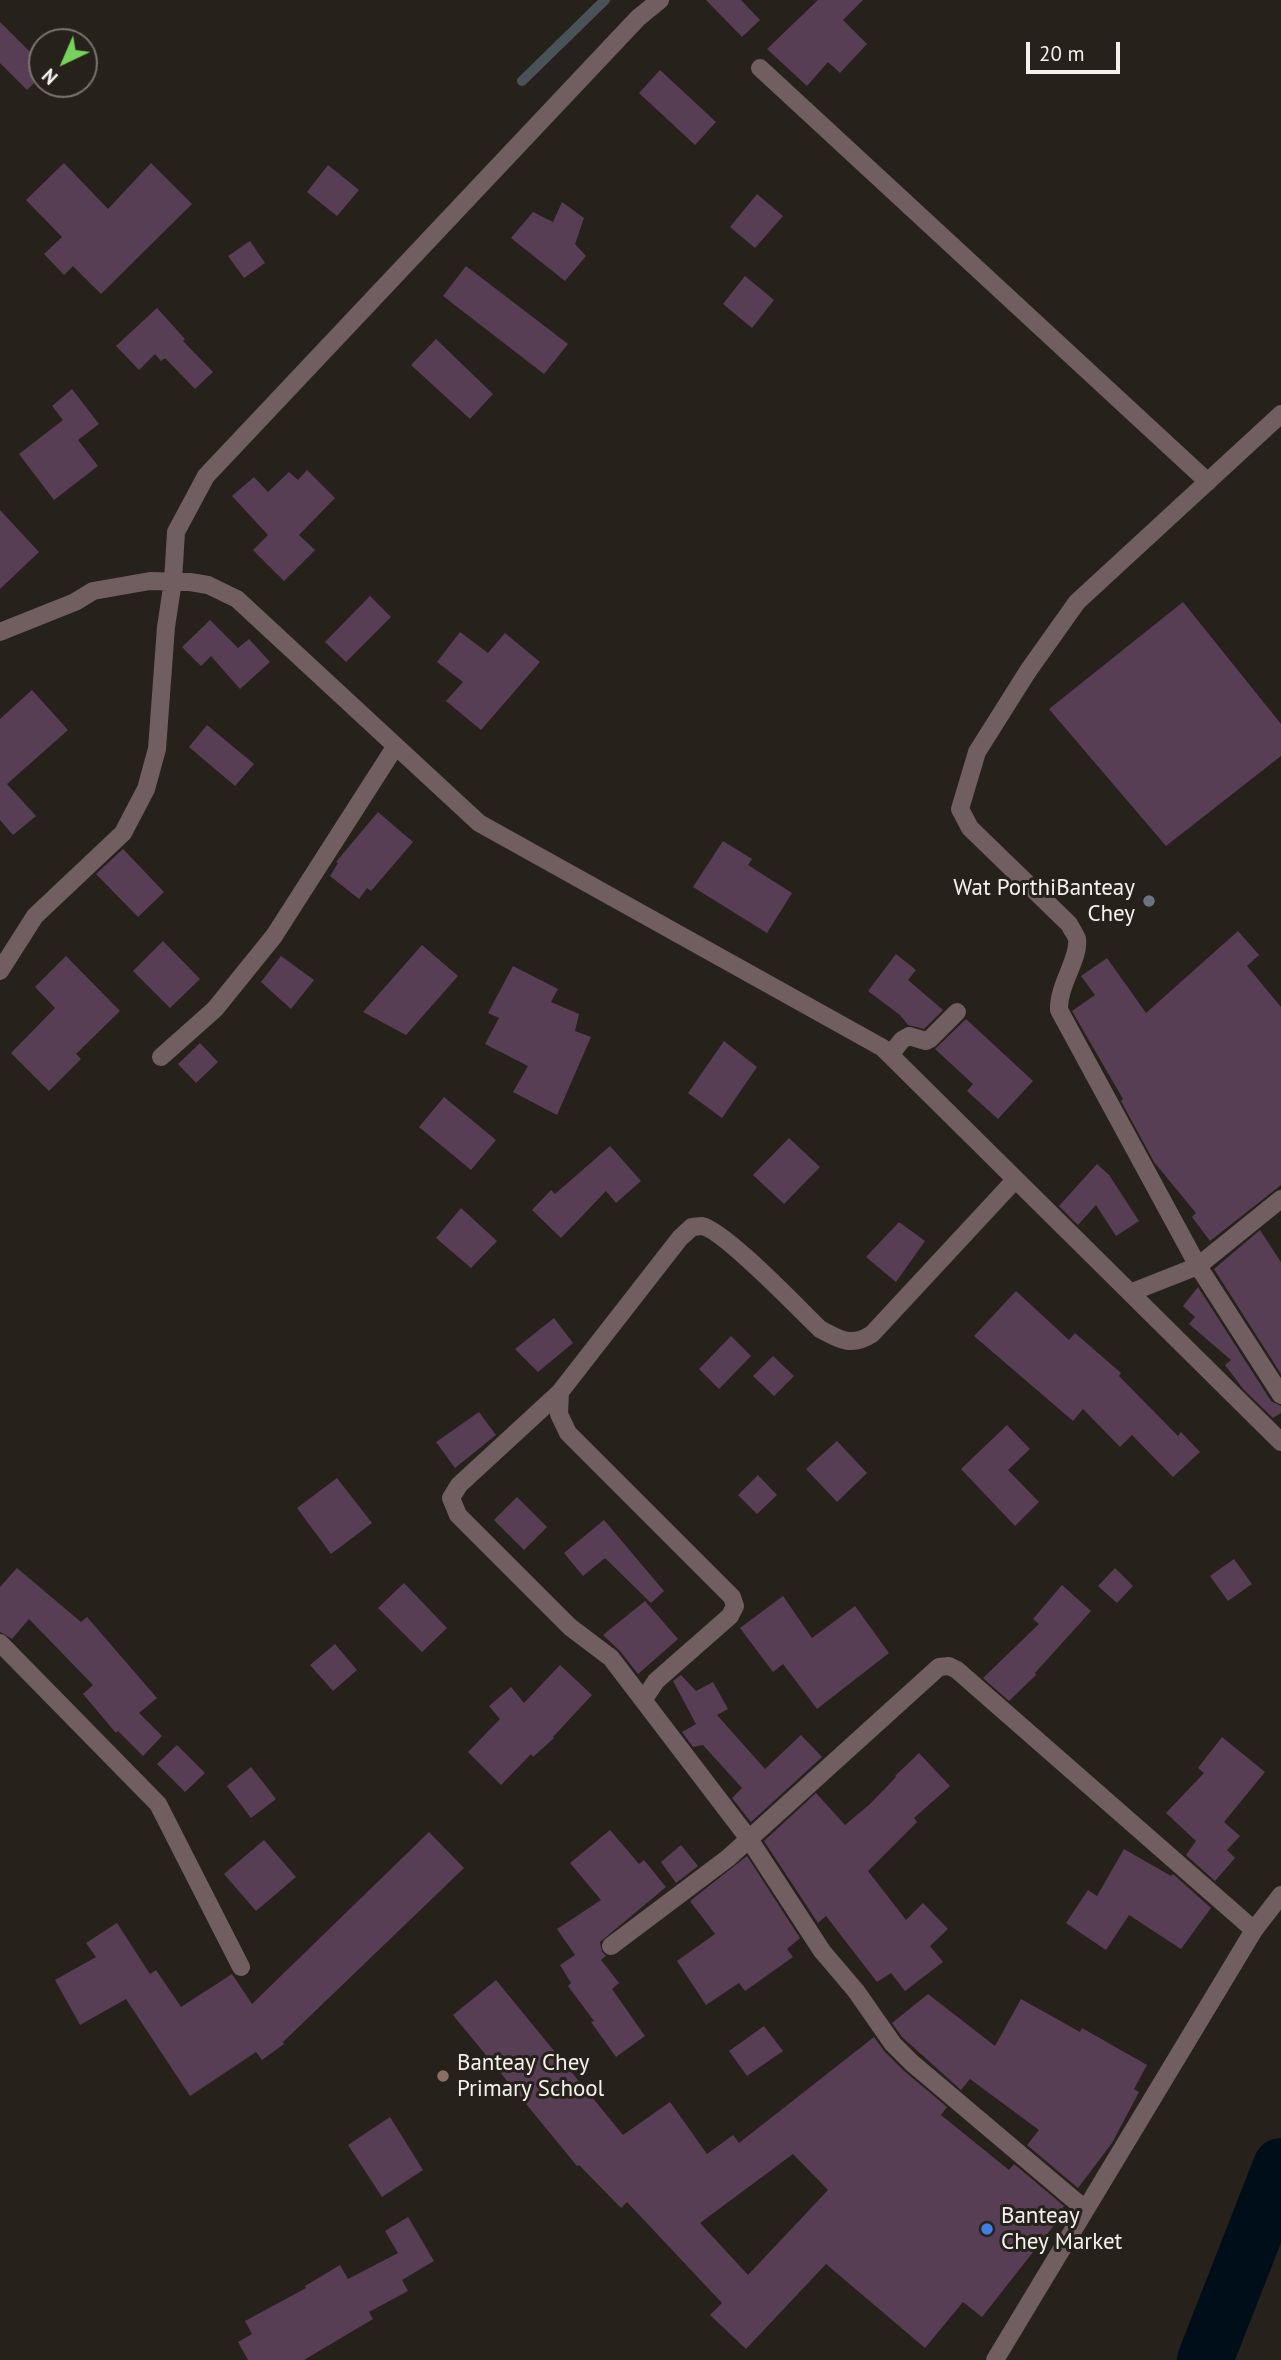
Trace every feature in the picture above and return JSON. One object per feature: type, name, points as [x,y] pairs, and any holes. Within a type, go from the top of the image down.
[{"type":"street","points":[[0,971],[35,916],[122,833],[146,789],[157,749],[176,532],[206,476],[638,18],[660,0]]},
{"type":"street","points":[[760,68],[1208,482]]},
{"type":"street","points":[[1281,414],[1077,602],[1028,671],[977,752],[960,809],[970,828],[1053,908],[1069,925],[1077,939],[1074,956],[1059,997],[1059,1010],[1198,1266],[1281,1395]]},
{"type":"street","points":[[0,632],[75,602],[93,591],[150,581],[208,585],[237,599],[479,823],[866,1037],[890,1055],[1281,1442]]},
{"type":"street","points":[[161,1057],[215,1009],[274,936],[395,747]]},
{"type":"street","points":[[890,1055],[902,1040],[909,1036],[926,1041],[930,1039],[957,1012]]},
{"type":"street","points":[[1015,1180],[873,1334],[861,1341],[837,1338],[820,1329],[733,1246],[703,1226],[692,1227],[680,1238],[560,1392],[459,1485],[451,1498],[458,1515],[570,1627],[611,1658],[749,1839],[822,1951],[856,1991],[894,2044],[911,2063],[1085,2209]]},
{"type":"street","points":[[1132,1292],[1198,1266],[1281,1199]]},
{"type":"street","points":[[560,1392],[559,1414],[568,1433],[732,1598],[735,1606],[730,1616],[709,1636],[656,1681],[644,1699]]},
{"type":"street","points":[[0,1643],[158,1804],[241,1966]]},
{"type":"street","points":[[611,1946],[728,1858],[939,1667],[957,1670],[1254,1930]]},
{"type":"street","points":[[995,2360],[1254,1930],[1281,1895]]},
{"type":"building","points":[[706,0],[741,0],[760,20],[742,37]]},
{"type":"building","points":[[818,0],[863,0],[843,20],[867,44],[840,73],[828,62],[807,86],[767,49]]},
{"type":"building","points":[[0,22],[28,50],[28,89],[0,63]]},
{"type":"building","points":[[660,70],[716,122],[695,145],[639,93]]},
{"type":"building","points":[[64,163],[108,209],[151,163],[192,204],[101,294],[73,266],[64,275],[44,254],[62,237],[26,200]]},
{"type":"building","points":[[328,165],[359,190],[337,216],[307,192]]},
{"type":"building","points":[[757,194],[783,216],[755,248],[730,227]]},
{"type":"building","points":[[562,202],[584,218],[575,244],[586,256],[565,281],[511,238],[533,212],[553,222]]},
{"type":"building","points":[[250,241],[265,263],[244,278],[228,256]]},
{"type":"building","points":[[466,266],[568,344],[544,374],[443,296]]},
{"type":"building","points":[[745,276],[774,300],[752,328],[723,304]]},
{"type":"building","points":[[157,308],[185,339],[183,341],[213,372],[195,389],[165,358],[161,361],[155,354],[139,370],[116,346]]},
{"type":"building","points":[[436,339],[493,394],[470,419],[411,365]]},
{"type":"building","points":[[72,389],[99,424],[78,440],[98,466],[54,500],[19,454],[63,420],[52,406]]},
{"type":"building","points":[[307,470],[335,498],[299,535],[315,550],[284,581],[253,550],[268,535],[232,496],[254,477],[268,492],[289,472],[298,480]]},
{"type":"building","points":[[0,510],[39,552],[0,589]]},
{"type":"building","points":[[370,596],[391,617],[346,662],[325,642]]},
{"type":"building","points":[[1183,602],[1281,724],[1281,756],[1166,846],[1049,709]]},
{"type":"building","points":[[210,620],[238,648],[249,639],[270,662],[240,689],[211,656],[201,666],[182,647]]},
{"type":"building","points":[[460,632],[488,653],[505,633],[540,662],[481,730],[446,701],[463,682],[437,662]]},
{"type":"building","points":[[32,690],[68,730],[7,784],[36,816],[13,835],[0,820],[0,719]]},
{"type":"building","points":[[207,725],[254,764],[235,786],[189,747]]},
{"type":"building","points":[[378,812],[413,842],[371,891],[367,888],[359,899],[330,876],[338,863],[336,862]]},
{"type":"building","points":[[723,841],[752,859],[748,865],[792,893],[767,933],[693,887]]},
{"type":"building","points":[[123,849],[164,892],[138,917],[96,874]]},
{"type":"building","points":[[1238,931],[1259,955],[1247,966],[1281,1007],[1281,1185],[1210,1241],[1192,1217],[1196,1213],[1154,1162],[1121,1101],[1123,1099],[1072,1011],[1095,995],[1081,976],[1107,958],[1146,1013]]},
{"type":"building","points":[[163,941],[200,979],[170,1008],[133,971]]},
{"type":"building","points":[[422,945],[458,976],[406,1035],[363,1012]]},
{"type":"building","points":[[896,954],[916,970],[908,980],[943,1010],[924,1029],[908,1025],[900,1015],[868,991]]},
{"type":"building","points":[[66,956],[120,1011],[76,1054],[81,1059],[49,1091],[11,1053],[55,1008],[35,987]]},
{"type":"building","points":[[281,956],[314,980],[291,1009],[261,982]]},
{"type":"building","points":[[513,966],[558,989],[551,1002],[579,1014],[575,1031],[591,1037],[557,1115],[513,1092],[528,1066],[485,1044],[499,1018],[488,1013]]},
{"type":"building","points":[[966,1019],[1033,1081],[998,1119],[967,1091],[973,1084],[935,1049]]},
{"type":"building","points":[[724,1041],[757,1067],[722,1118],[688,1093]]},
{"type":"building","points":[[200,1043],[218,1062],[196,1083],[178,1064]]},
{"type":"building","points":[[444,1097],[496,1140],[471,1170],[419,1127]]},
{"type":"building","points":[[789,1138],[820,1167],[784,1204],[753,1175]]},
{"type":"building","points":[[610,1146],[641,1181],[616,1203],[606,1191],[561,1238],[532,1210],[551,1190],[555,1194]]},
{"type":"building","points":[[1097,1164],[1109,1175],[1139,1221],[1116,1236],[1096,1205],[1078,1225],[1059,1206]]},
{"type":"building","points":[[461,1208],[497,1241],[471,1268],[436,1238]]},
{"type":"building","points":[[899,1222],[925,1241],[896,1282],[866,1257]]},
{"type":"building","points":[[1260,1230],[1281,1262],[1281,1374],[1214,1269]]},
{"type":"building","points":[[1198,1287],[1271,1401],[1281,1406],[1281,1413],[1273,1418],[1244,1390],[1225,1365],[1231,1360],[1189,1324],[1195,1317],[1183,1306]]},
{"type":"building","points":[[1016,1291],[1069,1340],[1075,1333],[1121,1373],[1119,1376],[1178,1436],[1181,1432],[1200,1452],[1173,1477],[1132,1435],[1120,1447],[1083,1409],[1073,1421],[974,1336]]},
{"type":"building","points":[[554,1318],[573,1343],[538,1372],[515,1349]]},
{"type":"building","points":[[731,1336],[751,1356],[719,1389],[699,1369]]},
{"type":"building","points":[[773,1356],[794,1376],[774,1396],[753,1376]]},
{"type":"building","points":[[479,1412],[496,1435],[455,1468],[436,1442]]},
{"type":"building","points":[[1007,1425],[1030,1449],[1008,1470],[1039,1502],[1015,1526],[961,1469]]},
{"type":"building","points":[[837,1441],[867,1473],[837,1502],[806,1469]]},
{"type":"building","points":[[758,1475],[777,1495],[757,1514],[738,1495]]},
{"type":"building","points":[[337,1478],[372,1523],[331,1554],[297,1508]]},
{"type":"building","points":[[517,1497],[547,1527],[524,1550],[494,1520]]},
{"type":"building","points":[[604,1520],[664,1591],[651,1603],[605,1558],[583,1576],[564,1553]]},
{"type":"building","points":[[1234,1559],[1252,1584],[1228,1601],[1210,1576]]},
{"type":"building","points":[[17,1568],[81,1622],[87,1617],[157,1698],[139,1713],[162,1736],[143,1756],[118,1731],[116,1733],[83,1694],[93,1685],[29,1619],[12,1639],[0,1632],[0,1587]]},
{"type":"building","points":[[1115,1568],[1133,1586],[1117,1603],[1098,1586]]},
{"type":"building","points":[[404,1583],[447,1628],[422,1652],[378,1608]]},
{"type":"building","points":[[1062,1585],[1091,1611],[1036,1675],[1009,1701],[983,1678],[1039,1624],[1033,1619]]},
{"type":"building","points":[[783,1596],[812,1638],[855,1606],[889,1653],[817,1709],[783,1664],[773,1672],[740,1628]]},
{"type":"building","points":[[645,1601],[678,1639],[638,1674],[603,1635]]},
{"type":"building","points":[[335,1644],[357,1670],[333,1691],[310,1665]]},
{"type":"building","points":[[560,1665],[592,1695],[554,1738],[533,1757],[531,1754],[501,1785],[468,1752],[500,1719],[489,1706],[511,1687],[524,1703]]},
{"type":"building","points":[[681,1675],[696,1691],[713,1682],[728,1709],[717,1715],[765,1769],[801,1735],[822,1757],[751,1822],[732,1798],[742,1788],[703,1745],[693,1747],[682,1732],[696,1724],[673,1681]]},
{"type":"building","points":[[1222,1737],[1265,1772],[1224,1822],[1240,1836],[1227,1850],[1235,1858],[1215,1881],[1186,1855],[1196,1841],[1166,1813],[1204,1773],[1198,1768]]},
{"type":"building","points":[[177,1745],[205,1773],[185,1792],[157,1764]]},
{"type":"building","points":[[919,1753],[950,1786],[914,1818],[917,1822],[868,1871],[906,1920],[923,1903],[948,1929],[930,1946],[943,1962],[905,1991],[891,1973],[877,1982],[826,1916],[818,1923],[764,1841],[816,1793],[845,1825],[870,1804]]},
{"type":"building","points":[[251,1767],[276,1799],[251,1818],[227,1786]]},
{"type":"building","points":[[610,1830],[639,1864],[644,1860],[666,1887],[600,1942],[602,1952],[606,1956],[601,1960],[619,1983],[612,1989],[645,2036],[616,2057],[568,1986],[571,1983],[560,1965],[575,1955],[557,1929],[601,1900],[570,1863]]},
{"type":"building","points":[[429,1832],[464,1868],[283,2042],[284,2044],[262,2060],[256,2052],[190,2096],[126,1999],[80,2025],[55,1980],[96,1957],[86,1943],[117,1923],[150,1974],[156,1970],[181,2007],[232,1974],[252,2004]]},
{"type":"building","points":[[264,1840],[296,1877],[256,1911],[224,1874]]},
{"type":"building","points":[[681,1845],[698,1866],[676,1883],[661,1862]]},
{"type":"building","points":[[1124,1849],[1171,1876],[1173,1874],[1211,1908],[1181,1949],[1129,1915],[1106,1950],[1066,1923],[1088,1890],[1097,1896]]},
{"type":"building","points":[[747,1856],[800,1938],[787,1949],[793,1957],[745,1991],[739,1983],[706,2005],[677,1961],[715,1934],[690,1901]]},
{"type":"building","points":[[496,1980],[623,2135],[670,2102],[707,2154],[733,2135],[739,2143],[874,2037],[903,2070],[947,2107],[941,2115],[1009,2170],[1014,2164],[1064,2206],[1060,2212],[1063,2214],[982,2317],[963,2302],[925,2348],[826,2264],[746,2349],[710,2315],[722,2303],[627,2202],[621,2208],[579,2165],[577,2166],[453,2015]],"holes":[[[793,2154],[828,2190],[748,2275],[700,2223]]]},
{"type":"building","points":[[928,1994],[995,2046],[1021,1999],[1080,2032],[1082,2028],[1147,2065],[1134,2089],[1139,2092],[1112,2143],[1078,2188],[1027,2145],[1039,2130],[970,2079],[961,2090],[902,2037],[892,2023]]},
{"type":"building","points":[[764,2026],[783,2051],[747,2076],[729,2051]]},
{"type":"building","points":[[390,2117],[423,2170],[382,2197],[348,2145]]},
{"type":"building","points":[[408,2217],[434,2261],[402,2280],[408,2291],[369,2312],[373,2319],[304,2360],[248,2360],[238,2342],[252,2334],[245,2321],[306,2288],[305,2286],[340,2265],[348,2279],[398,2253],[385,2231]]},
{"type":"waterway","points":[[522,81],[605,0]]},
{"type":"waterway","points":[[1205,2360],[1281,2166]]},
{"type":"place","name":"Wat PorthiBanteay Chey","points":[[1149,901]]},
{"type":"place","name":"Banteay Chey Primary School","points":[[443,2076]]},
{"type":"place","name":"Banteay Chey Market","points":[[987,2229]]}]
